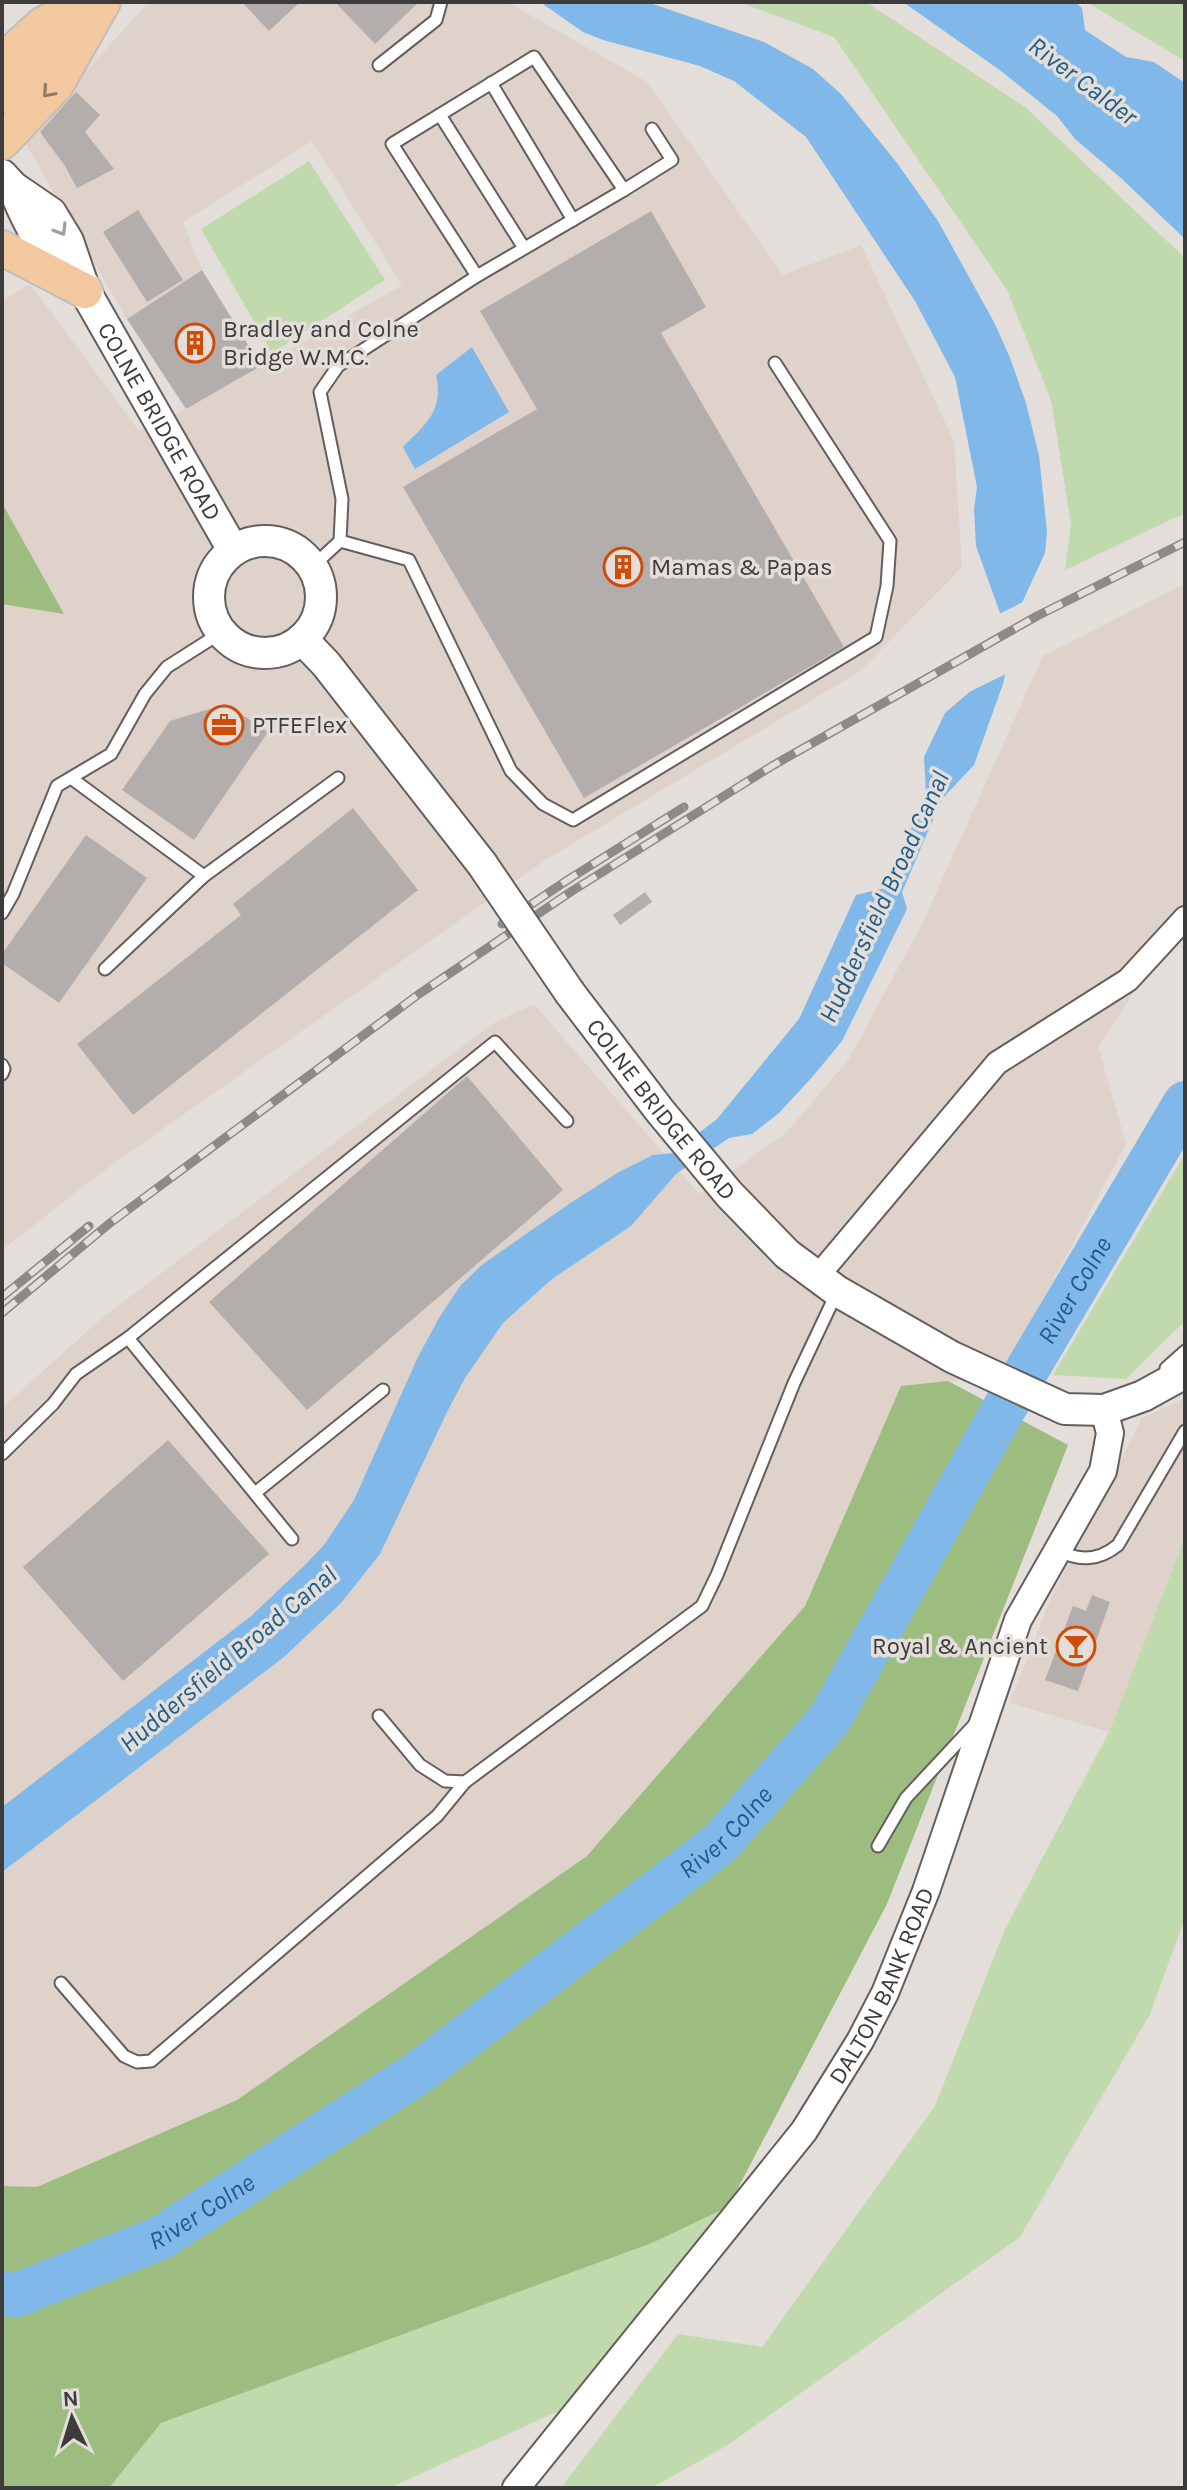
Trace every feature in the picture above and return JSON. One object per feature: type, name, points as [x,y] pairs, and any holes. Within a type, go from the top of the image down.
[{"type":"main road","points":[[2,96],[103,2]]},
{"type":"main road","points":[[14,44],[42,25],[83,18]]},
{"type":"main road","points":[[2,142],[56,85],[83,18]]},
{"type":"main road","name":"COLNE BRIDGE ROAD","points":[[7,181],[30,229],[48,254],[85,291],[233,550]]},
{"type":"main road","points":[[2,248],[85,291]]},
{"type":"main road","points":[[264,541],[283,543],[299,552],[313,566],[320,589],[319,612],[313,627],[302,639],[287,648],[269,652],[243,647],[222,632],[213,617],[209,600],[211,583],[218,568],[233,550],[245,544],[264,541]]},
{"type":"main road","name":"COLNE BRIDGE ROAD","points":[[302,639],[326,664],[482,864],[570,993],[660,1111],[729,1194],[787,1254],[827,1284],[952,1357],[1065,1409],[1104,1410],[1165,1384]]},
{"type":"street","points":[[827,1284],[997,1063],[1128,980],[1185,918]]},
{"type":"street","name":"DALTON BANK ROAD","points":[[516,2488],[804,2131],[860,2041],[885,1993],[926,1891],[1018,1620],[1103,1471],[1110,1433],[1104,1410]]},
{"type":"lane","points":[[379,65],[436,20],[441,2]]},
{"type":"lane","points":[[477,276],[392,144],[534,57],[624,190]]},
{"type":"lane","points":[[491,83],[573,220]]},
{"type":"lane","points":[[440,115],[524,248]]},
{"type":"lane","points":[[313,566],[340,541],[342,499],[320,392],[338,366],[477,276],[672,160],[652,129]]},
{"type":"lane","points":[[340,541],[409,560],[511,771],[543,804],[573,820],[876,637],[887,586],[890,541],[775,363]]},
{"type":"lane","points":[[2,913],[19,880],[57,786],[111,754],[145,694],[167,667],[222,632]]},
{"type":"lane","points":[[71,778],[204,876]]},
{"type":"lane","points":[[105,969],[204,876],[338,778]]},
{"type":"lane","points":[[2,1454],[53,1404],[76,1374],[128,1338],[495,1042],[567,1121]]},
{"type":"lane","points":[[2,1065],[2,1074]]},
{"type":"lane","points":[[61,1983],[124,2056],[137,2062],[151,2061],[437,1816],[465,1782],[702,1606],[794,1383],[827,1284]]},
{"type":"lane","points":[[128,1338],[292,1539]]},
{"type":"lane","points":[[1165,1384],[1166,1368],[1185,1351]]},
{"type":"lane","points":[[255,1493],[383,1390]]},
{"type":"lane","points":[[1058,1550],[1080,1559],[1105,1554],[1118,1545],[1185,1431]]},
{"type":"lane","points":[[878,1846],[906,1798],[985,1712]]},
{"type":"lane","points":[[379,1716],[420,1765],[445,1781],[465,1782]]},
{"type":"shaded area","points":[[149,2],[507,2],[647,82],[783,275],[861,245],[954,441],[962,567],[859,672],[545,860],[106,1169],[2,1250],[2,301],[30,284],[139,431],[186,409],[402,285],[312,141],[183,222],[202,270],[127,319],[23,139]]},
{"type":"shaded area","points":[[1185,584],[1185,926],[1145,976],[1098,1047],[1126,1144],[1002,1376],[901,1386],[805,1606],[587,1856],[237,2100],[37,2187],[2,2186],[2,1408],[103,1317],[494,1023],[534,1004],[699,1194],[786,1133],[849,1059],[923,922],[1043,656]]},
{"type":"shaded area","points":[[1185,1398],[1185,1537],[1109,1732],[1010,1703],[1050,1600],[1142,1418]]},
{"type":"green space","points":[[739,2],[866,2],[1025,107],[1185,258],[1185,513],[1065,570],[1071,524],[1051,400],[1007,290],[834,37]]},
{"type":"green space","points":[[1087,2],[1185,2],[1185,61],[1093,6]]},
{"type":"green space","points":[[309,161],[385,280],[272,353],[201,229]]},
{"type":"green space","points":[[2,503],[64,614],[2,604]]},
{"type":"green space","points":[[1185,1154],[1185,1321],[1126,1379],[1053,1375]]},
{"type":"green space","points":[[948,1381],[1068,1445],[887,1904],[728,2207],[652,2243],[161,2423],[109,2488],[2,2488],[2,2186],[37,2187],[237,2100],[587,1856],[805,1606],[901,1386]]},
{"type":"green space","points":[[1185,1537],[1185,1918],[1150,2014],[1020,2237],[728,2445],[651,2488],[561,2488],[678,2334],[762,2347],[935,2106],[1005,1929],[1109,1732]]},
{"type":"green space","points":[[728,2207],[561,2410],[389,2488],[109,2488],[161,2423],[652,2243]]},
{"type":"water","name":"Huddersfield Broad Canal","points":[[540,2],[647,2],[764,42],[813,69],[841,94],[897,163],[938,221],[995,324],[1026,403],[1039,455],[1047,532],[1045,553],[1020,607],[1003,684],[974,765],[942,799],[902,892],[907,909],[842,1041],[779,1113],[752,1134],[729,1138],[676,1174],[631,1226],[552,1279],[503,1323],[465,1378],[380,1554],[341,1603],[284,1657],[2,1872],[2,1807],[250,1617],[324,1545],[354,1500],[418,1357],[460,1286],[483,1264],[569,1204],[619,1172],[653,1155],[673,1153],[717,1119],[799,1019],[856,895],[885,888],[926,793],[924,757],[945,713],[980,683],[1000,613],[976,546],[974,509],[977,487],[955,377],[915,301],[806,137],[734,81],[700,66],[583,32]]},
{"type":"water","name":"River Calder","points":[[903,2],[1075,2],[1082,8],[1085,30],[1126,57],[1154,62],[1185,83],[1185,239],[1075,139],[1057,116],[1001,71]]},
{"type":"water","points":[[472,347],[509,412],[415,469],[403,447],[426,424],[435,408],[436,375]]},
{"type":"pier","points":[[1027,600],[1010,672],[965,694],[976,681],[995,616]]},
{"type":"building","points":[[242,2],[300,2],[269,31]]},
{"type":"building","points":[[335,2],[419,2],[375,44]]},
{"type":"building","points":[[76,92],[100,115],[85,132],[114,169],[77,188],[40,132]]},
{"type":"building","points":[[138,210],[183,280],[147,302],[103,232]]},
{"type":"building","name":"Mamas & Papas","points":[[651,211],[706,307],[661,333],[844,647],[584,798],[403,487],[537,409],[480,311]]},
{"type":"building","name":"Bradley and Colne Bridge W.M.C.","points":[[202,270],[261,366],[186,409],[127,319]]},
{"type":"building","points":[[226,704],[268,732],[194,840],[122,790],[170,721]]},
{"type":"building","points":[[353,808],[418,890],[133,1115],[77,1044],[241,915],[233,904]]},
{"type":"building","points":[[86,835],[147,878],[59,1003],[2,963],[2,954]]},
{"type":"building","points":[[645,892],[652,902],[620,925],[613,915]]},
{"type":"building","points":[[467,1076],[563,1190],[307,1410],[209,1302]]},
{"type":"building","points":[[168,1440],[269,1554],[123,1681],[23,1567]]},
{"type":"building","name":"Royal & Ancient","points":[[1092,1595],[1110,1602],[1078,1691],[1045,1680],[1073,1606],[1086,1611]]},
{"type":"waterway","name":"River Colne","points":[[2,2294],[16,2295],[160,2238],[418,2073],[719,1844],[829,1720],[1005,1407],[1185,1103]]},
{"type":"railway","points":[[2,1313],[110,1223],[419,994],[572,891],[772,766],[1037,616],[1185,542]]},
{"type":"railway","points":[[502,924],[684,807]]},
{"type":"railway","points":[[2,1297],[89,1226]]},
{"type":"place","name":"Bradley and Colne Bridge W.M.C.","points":[[195,343]]},
{"type":"place","name":"Mamas & Papas","points":[[623,567]]},
{"type":"place","name":"PTFEFlex","points":[[224,725]]},
{"type":"place","name":"Royal & Ancient","points":[[1076,1646]]}]
